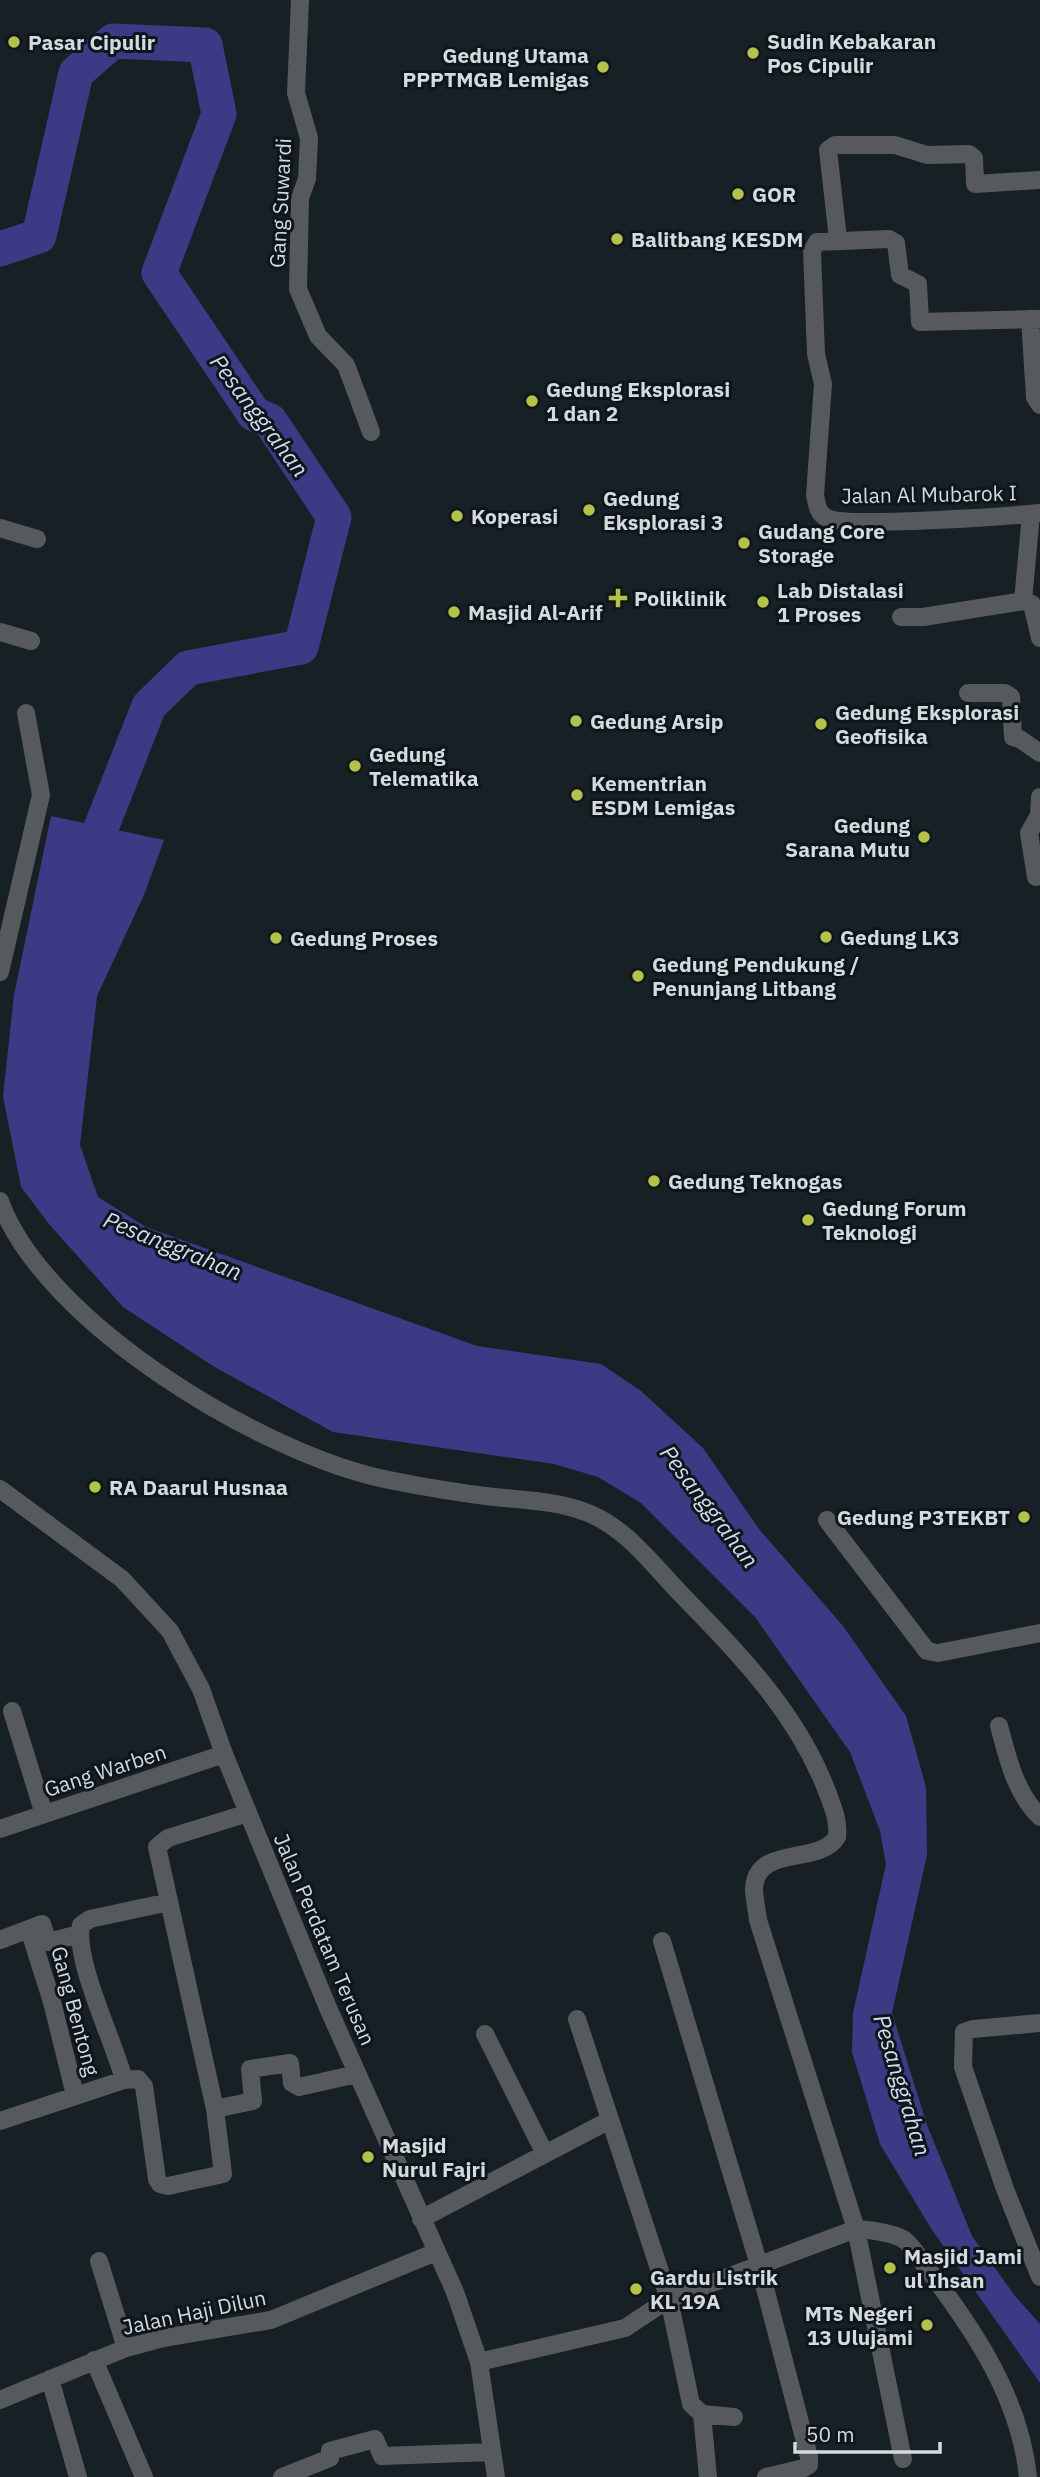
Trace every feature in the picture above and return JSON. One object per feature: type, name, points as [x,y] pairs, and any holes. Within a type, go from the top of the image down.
[{"type":"street","name":"Gang Suwardi","points":[[300,0],[296,93],[309,138],[307,179],[300,198],[298,289],[318,336],[345,365],[371,432]]},
{"type":"street","points":[[1040,180],[975,184],[974,158],[969,153],[927,155],[895,145],[835,145],[828,150],[838,239],[889,239],[896,243],[900,275],[918,284],[920,322],[1035,319],[1035,397],[1040,405]]},
{"type":"street","name":"Jalan Al Mubarok I","points":[[838,239],[817,242],[812,251],[816,354],[823,384],[815,495],[818,510],[828,519],[861,521],[1036,514]]},
{"type":"street","points":[[1023,601],[1036,514]]},
{"type":"street","points":[[0,528],[37,539]]},
{"type":"street","points":[[901,617],[923,617],[1023,601],[1032,604],[1040,638]]},
{"type":"street","points":[[0,632],[30,641]]},
{"type":"street","points":[[968,693],[1005,693],[1011,697],[1013,737],[1020,738],[1040,753]]},
{"type":"street","points":[[0,972],[41,795],[26,713]]},
{"type":"street","points":[[1038,877],[1029,833],[1039,815],[1040,797]]},
{"type":"street","points":[[0,1201],[9,1228],[57,1290],[132,1354],[218,1411],[309,1457],[385,1480],[547,1503],[587,1513],[622,1532],[752,1668],[795,1725],[821,1776],[838,1829],[834,1842],[802,1856],[767,1864],[758,1875],[754,1887],[758,1920],[856,2229],[903,2459]]},
{"type":"street","name":"Jalan Perdatam Terusan","points":[[0,1489],[122,1578],[170,1631],[201,1689],[224,1754],[357,2074],[455,2292],[479,2362],[496,2477]]},
{"type":"street","points":[[827,1520],[927,1651],[938,1653],[1040,1633]]},
{"type":"street","points":[[12,1711],[44,1814]]},
{"type":"street","points":[[999,1726],[1014,1779],[1028,1804],[1040,1817]]},
{"type":"street","name":"Gang Warben","points":[[0,1829],[224,1754]]},
{"type":"street","points":[[0,2121],[124,2080],[138,2079],[144,2086],[156,2179],[160,2185],[168,2186],[223,2175],[215,2109],[158,1844],[167,1838],[248,1813]]},
{"type":"street","points":[[124,2080],[79,1934],[81,1925],[90,1919],[169,1902]]},
{"type":"street","points":[[29,1929],[41,1924],[48,1942],[79,1934]]},
{"type":"street","name":"Gang Bentong","points":[[0,1940],[29,1929],[52,2002],[75,2095]]},
{"type":"street","points":[[662,1941],[705,2093],[759,2264],[809,2457],[809,2465],[804,2468],[766,2477]]},
{"type":"street","points":[[578,2019],[608,2121],[668,2299],[691,2404],[702,2414],[733,2417]]},
{"type":"street","points":[[1040,2024],[973,2029],[964,2032],[962,2041],[963,2067],[1005,2189],[1040,2277]]},
{"type":"street","points":[[485,2034],[544,2152]]},
{"type":"street","points":[[215,2109],[253,2101],[250,2069],[290,2063],[292,2083],[299,2087],[357,2074]]},
{"type":"street","points":[[421,2219],[544,2152],[608,2121]]},
{"type":"street","points":[[479,2362],[625,2328],[668,2299],[856,2229],[905,2240],[979,2341],[1002,2385],[1026,2456],[1028,2477]]},
{"type":"street","name":"Jalan Haji Dilun","points":[[0,2399],[94,2360],[163,2337],[271,2320],[436,2252]]},
{"type":"street","points":[[99,2261],[126,2348]]},
{"type":"street","points":[[94,2360],[144,2477]]},
{"type":"street","points":[[50,2379],[78,2477]]},
{"type":"street","points":[[702,2414],[708,2477]]},
{"type":"street","points":[[282,2477],[330,2458],[330,2451],[375,2439],[382,2456],[492,2452]]},
{"type":"water","points":[[51,816],[164,840],[144,895],[97,996],[80,1145],[98,1197],[146,1227],[477,1346],[601,1364],[641,1391],[703,1448],[759,1529],[843,1626],[906,1716],[926,1787],[927,1855],[892,2013],[927,2125],[972,2236],[1015,2296],[1040,2324],[1040,2383],[932,2230],[880,2144],[852,2052],[853,2013],[886,1864],[880,1831],[850,1752],[755,1617],[641,1503],[598,1477],[554,1464],[333,1432],[213,1366],[123,1307],[49,1224],[21,1187],[3,1096],[14,995]]},
{"type":"waterway","name":"Pesanggrahan","points":[[0,249],[39,236],[76,73],[113,41],[205,45],[219,114],[159,273],[254,414],[270,421],[334,517],[301,647],[188,668],[149,706],[99,833],[89,874]]},
{"type":"place","name":"Pasar Cipulir","points":[[14,42]]},
{"type":"place","name":"Sudin Kebakaran Pos Cipulir","points":[[753,53]]},
{"type":"place","name":"Gedung Utama PPPTMGB Lemigas","points":[[603,67]]},
{"type":"place","name":"GOR","points":[[738,194]]},
{"type":"place","name":"Balitbang KESDM","points":[[617,239]]},
{"type":"place","name":"Gedung Eksplorasi 1 dan 2","points":[[532,401]]},
{"type":"place","name":"Gedung Eksplorasi 3","points":[[589,510]]},
{"type":"place","name":"Koperasi","points":[[457,516]]},
{"type":"place","name":"Gudang Core Storage","points":[[744,543]]},
{"type":"place","name":"Poliklinik","points":[[618,598]]},
{"type":"place","name":"Lab Distalasi 1 Proses","points":[[763,602]]},
{"type":"place","name":"Masjid Al-Arif","points":[[454,612]]},
{"type":"place","name":"Gedung Arsip","points":[[576,721]]},
{"type":"place","name":"Gedung Eksplorasi Geofisika","points":[[821,724]]},
{"type":"place","name":"Gedung Telematika","points":[[355,766]]},
{"type":"place","name":"Kementrian ESDM Lemigas","points":[[577,795]]},
{"type":"place","name":"Gedung Sarana Mutu","points":[[924,837]]},
{"type":"place","name":"Gedung LK3","points":[[826,937]]},
{"type":"place","name":"Gedung Proses","points":[[276,938]]},
{"type":"place","name":"Gedung Pendukung / Penunjang Litbang","points":[[638,976]]},
{"type":"place","name":"Gedung Teknogas","points":[[654,1181]]},
{"type":"place","name":"Gedung Forum Teknologi","points":[[808,1220]]},
{"type":"place","name":"RA Daarul Husnaa","points":[[95,1487]]},
{"type":"place","name":"Gedung P3TEKBT","points":[[1024,1517]]},
{"type":"place","name":"Masjid Nurul Fajri","points":[[368,2157]]},
{"type":"place","name":"Masjid Jami ul Ihsan","points":[[890,2268]]},
{"type":"place","name":"Gardu Listrik KL 19A","points":[[636,2289]]},
{"type":"place","name":"MTs Negeri 13 Ulujami","points":[[927,2325]]}]
